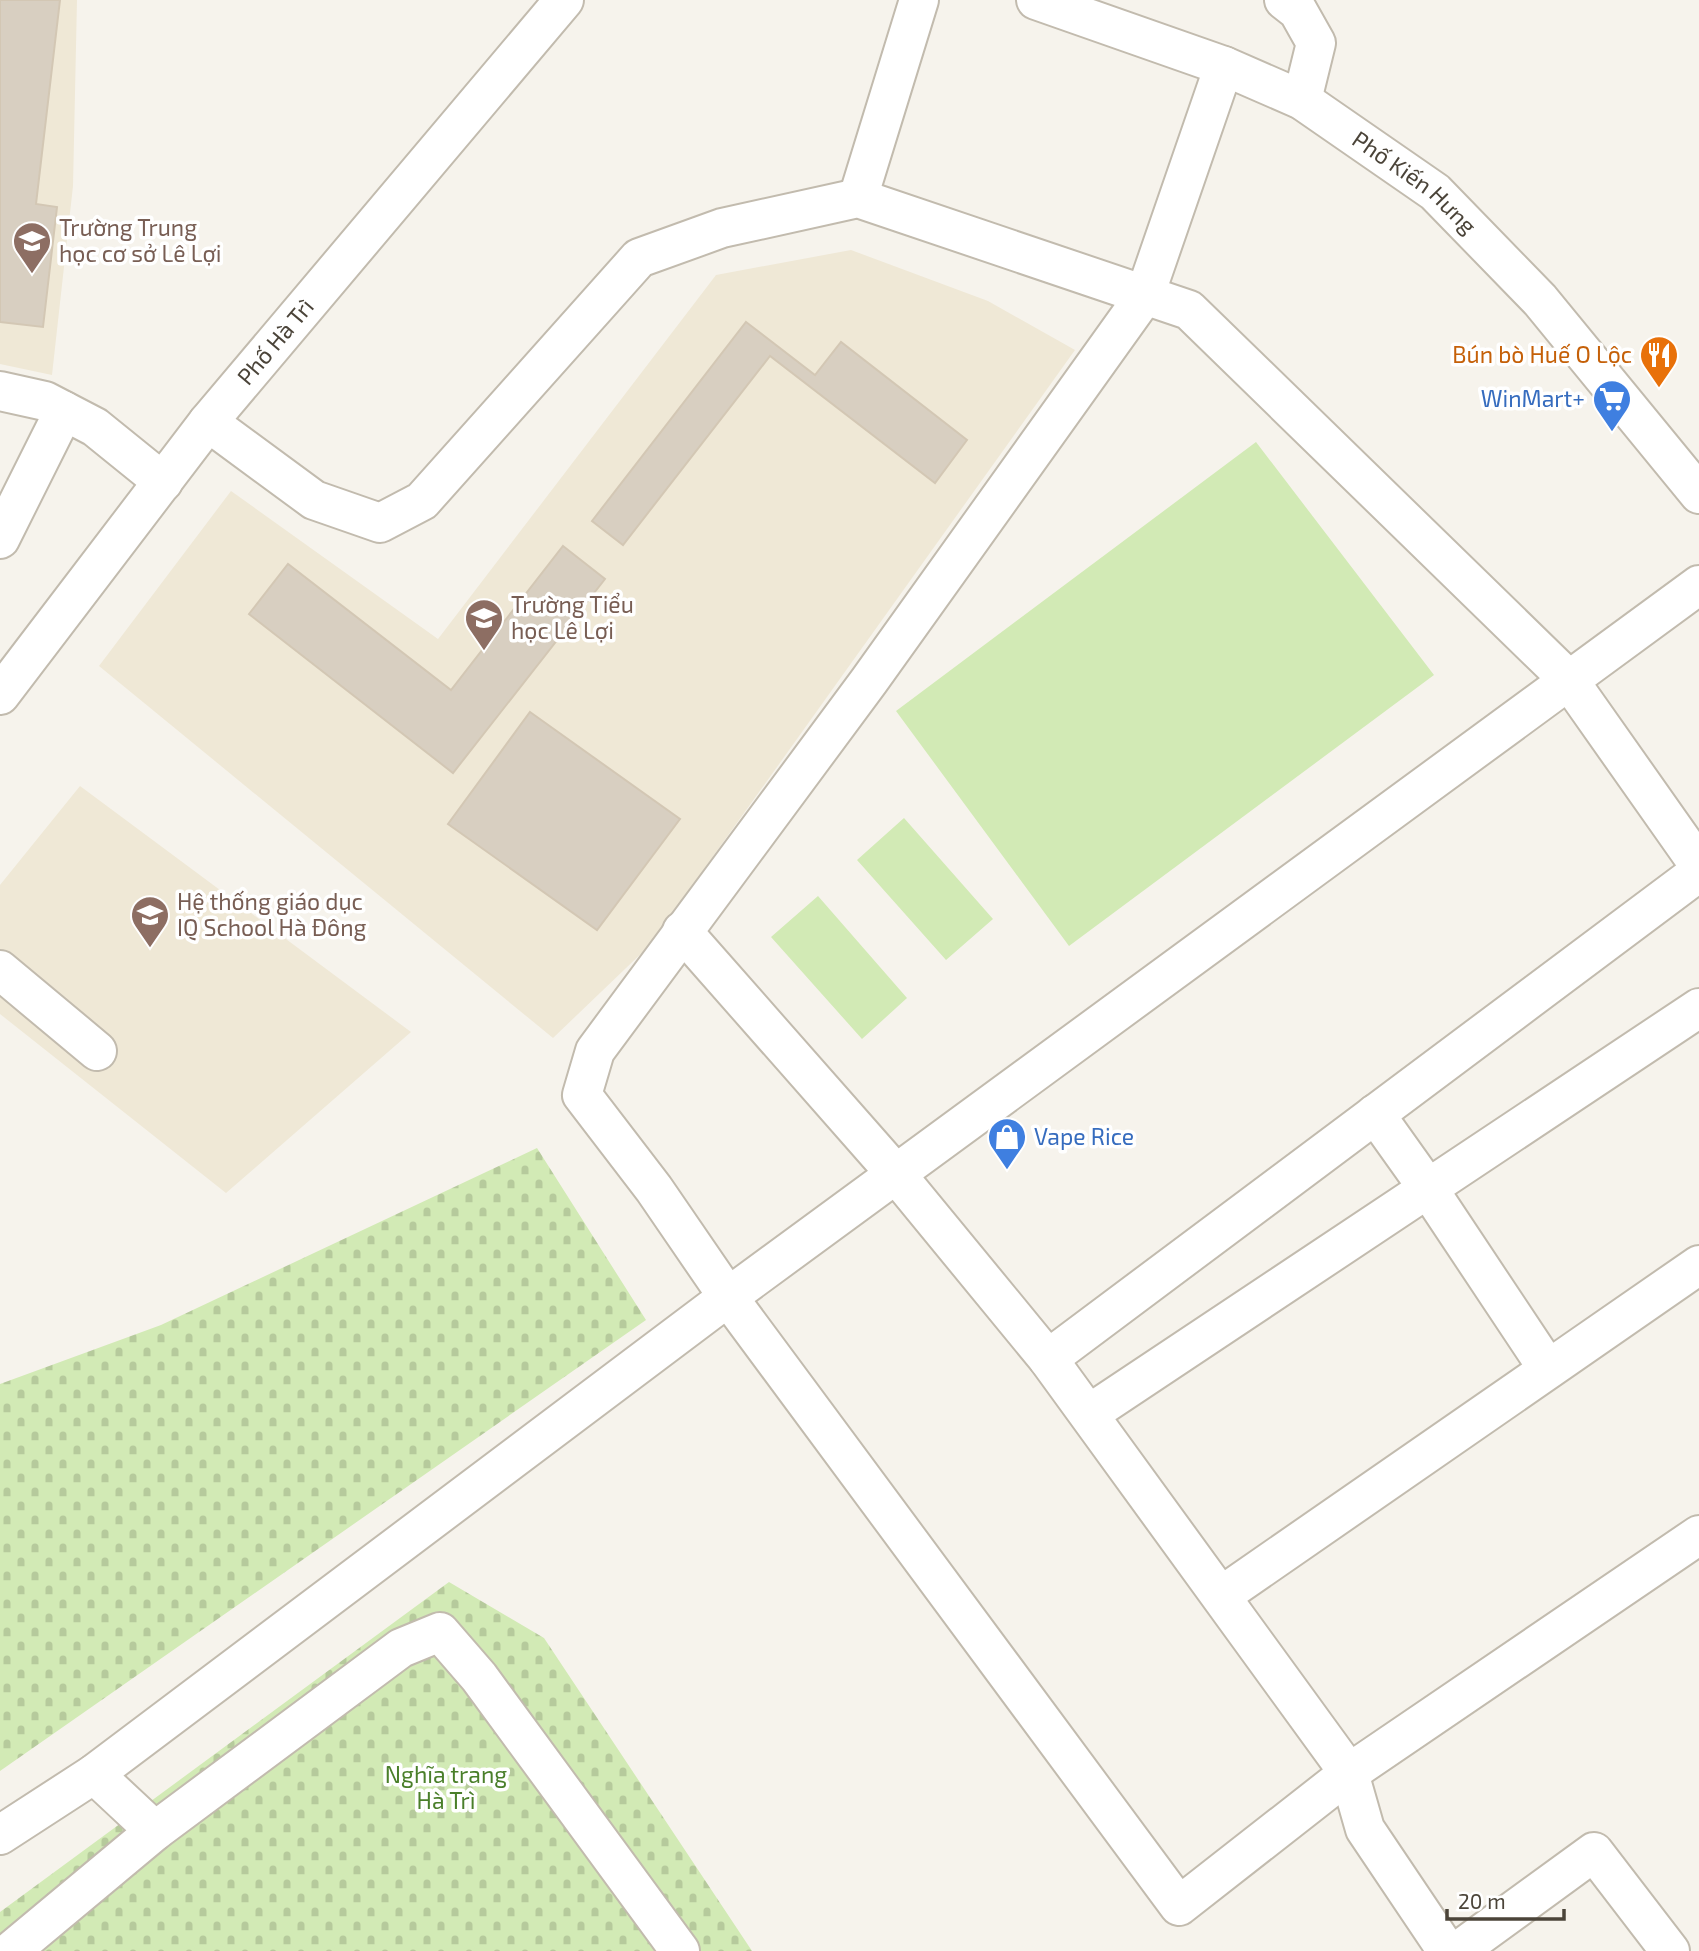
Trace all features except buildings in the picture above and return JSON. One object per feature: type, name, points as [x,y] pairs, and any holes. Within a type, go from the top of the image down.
[{"type":"street","name":"Phố Hà Trì","points":[[0,695],[208,422],[564,0]]},
{"type":"street","points":[[858,198],[919,0]]},
{"type":"street","name":"Phố Kiến Hưng","points":[[1036,0],[1224,66],[1302,100],[1435,192],[1540,300],[1699,494]]},
{"type":"street","points":[[1284,0],[1298,11],[1317,43],[1302,100]]},
{"type":"street","points":[[1224,66],[1145,295],[859,674],[682,931],[595,1051],[582,1095],[654,1189],[728,1297],[1179,1906],[1349,1773],[1699,1535]]},
{"type":"street","points":[[208,422],[314,500],[380,523],[422,501],[639,258],[722,228],[858,198],[1189,310],[1569,679],[1699,866]]},
{"type":"street","points":[[0,391],[45,401],[95,427],[163,482]]},
{"type":"street","points":[[0,539],[64,411]]},
{"type":"street","points":[[0,1836],[94,1774],[728,1297],[1699,585]]},
{"type":"street","points":[[1048,1359],[1699,872]]},
{"type":"street","points":[[682,931],[896,1174],[1048,1359],[1349,1773],[1365,1829],[1447,1951]]},
{"type":"street","points":[[0,970],[97,1051]]},
{"type":"street","points":[[1089,1414],[1699,1008]]},
{"type":"street","points":[[1375,1114],[1548,1369]]},
{"type":"street","points":[[1221,1596],[1699,1265]]},
{"type":"street","points":[[11,1951],[155,1831],[401,1648],[440,1632],[479,1678],[680,1951]]},
{"type":"street","points":[[94,1774],[155,1831]]},
{"type":"street","points":[[1458,1951],[1594,1852],[1670,1951]]},
{"type":"shaded area","name":"Trường Trung học cơ sở Lê Lợi","points":[[0,0],[77,0],[73,186],[52,375],[0,364]]},
{"type":"shaded area","name":"Trường Tiểu học Lê Lợi","points":[[851,250],[988,301],[1075,350],[649,946],[553,1038],[99,666],[231,491],[438,639],[716,275]]},
{"type":"shaded area","name":"Hệ thống giáo dục IQ School Hà Đông","points":[[80,786],[411,1032],[226,1193],[0,1014],[0,885]]},
{"type":"green space","points":[[1256,442],[1434,675],[1069,946],[896,711]]},
{"type":"green space","points":[[904,818],[993,919],[946,960],[857,860]]},
{"type":"green space","points":[[818,896],[907,998],[862,1039],[771,937]]},
{"type":"green space","points":[[537,1148],[646,1320],[0,1771],[0,1384],[161,1325]]},
{"type":"green space","name":"Nghĩa trang Hà Trì","points":[[449,1582],[544,1638],[752,1951],[0,1951],[0,1912]]},
{"type":"place","name":"Trường Trung học cơ sở Lê Lợi","points":[[32,275]]},
{"type":"place","name":"Bún bò Huế O Lộc","points":[[1659,389]]},
{"type":"place","name":"WinMart+","points":[[1612,433]]},
{"type":"place","name":"Trường Tiểu học Lê Lợi","points":[[484,652]]},
{"type":"place","name":"Hệ thống giáo dục IQ School Hà Đông","points":[[150,949]]},
{"type":"place","name":"Vape Rice","points":[[1007,1171]]}]
